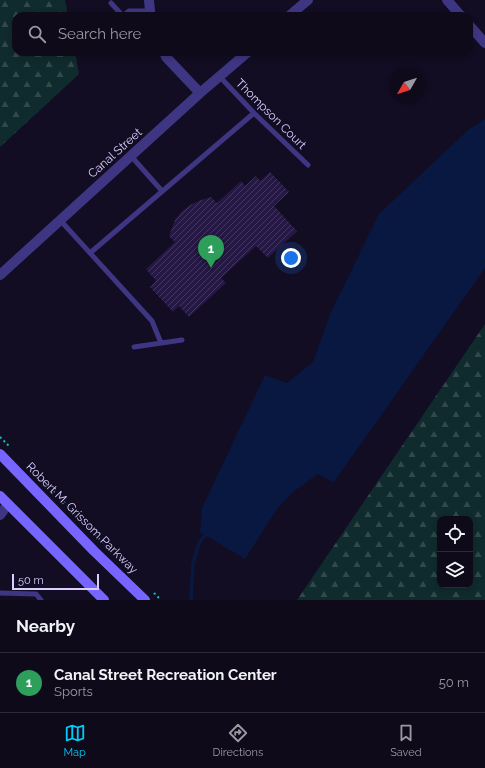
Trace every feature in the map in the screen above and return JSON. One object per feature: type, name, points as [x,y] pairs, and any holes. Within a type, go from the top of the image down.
[{"type":"main road","name":"Robert M. Grissom Parkway","points":[[0,454],[94,551],[145,600]]},
{"type":"main road","points":[[0,496],[104,600]]},
{"type":"street","points":[[149,0],[150,12]]},
{"type":"street","points":[[294,12],[308,0]]},
{"type":"street","points":[[446,0],[457,12]]},
{"type":"street","points":[[473,30],[485,43]]},
{"type":"street","points":[[166,56],[200,93]]},
{"type":"street","name":"Canal Street","points":[[0,275],[200,93],[244,56]]},
{"type":"street","points":[[0,515],[8,504]]},
{"type":"lane","points":[[111,3],[119,12]]},
{"type":"lane","points":[[128,12],[140,12]]},
{"type":"lane","name":"Thompson Court","points":[[220,77],[254,113],[308,165]]},
{"type":"lane","points":[[90,253],[254,113]]},
{"type":"lane","points":[[131,156],[162,191]]},
{"type":"lane","points":[[60,220],[152,321],[161,342]]},
{"type":"lane","points":[[134,347],[182,340]]},
{"type":"lane","points":[[0,593],[36,594],[41,600]]},
{"type":"path","points":[[0,437],[11,449]]},
{"type":"path","points":[[50,489],[112,551]]},
{"type":"path","points":[[150,590],[161,600]]},
{"type":"green space","points":[[0,0],[65,0],[67,12],[12,12],[12,56],[76,56],[79,74],[0,147]]},
{"type":"green space","points":[[485,324],[485,600],[297,600]]},
{"type":"water","points":[[485,119],[485,268],[334,482],[318,474],[293,492],[277,509],[245,559],[200,532],[202,508],[265,375],[287,383],[313,362],[330,314],[379,214],[468,130]]},
{"type":"building","points":[[270,172],[289,192],[274,206],[297,231],[268,258],[256,246],[221,278],[226,283],[189,317],[179,306],[173,312],[150,287],[156,281],[146,269],[175,242],[169,236],[175,220],[182,211],[192,204],[211,197],[217,203],[241,181],[245,186],[256,176],[260,181]]},
{"type":"waterway","points":[[191,600],[193,564],[199,543],[207,533]]},
{"type":"place","name":"Canal Street Recreation Center","points":[[211,268]]}]
